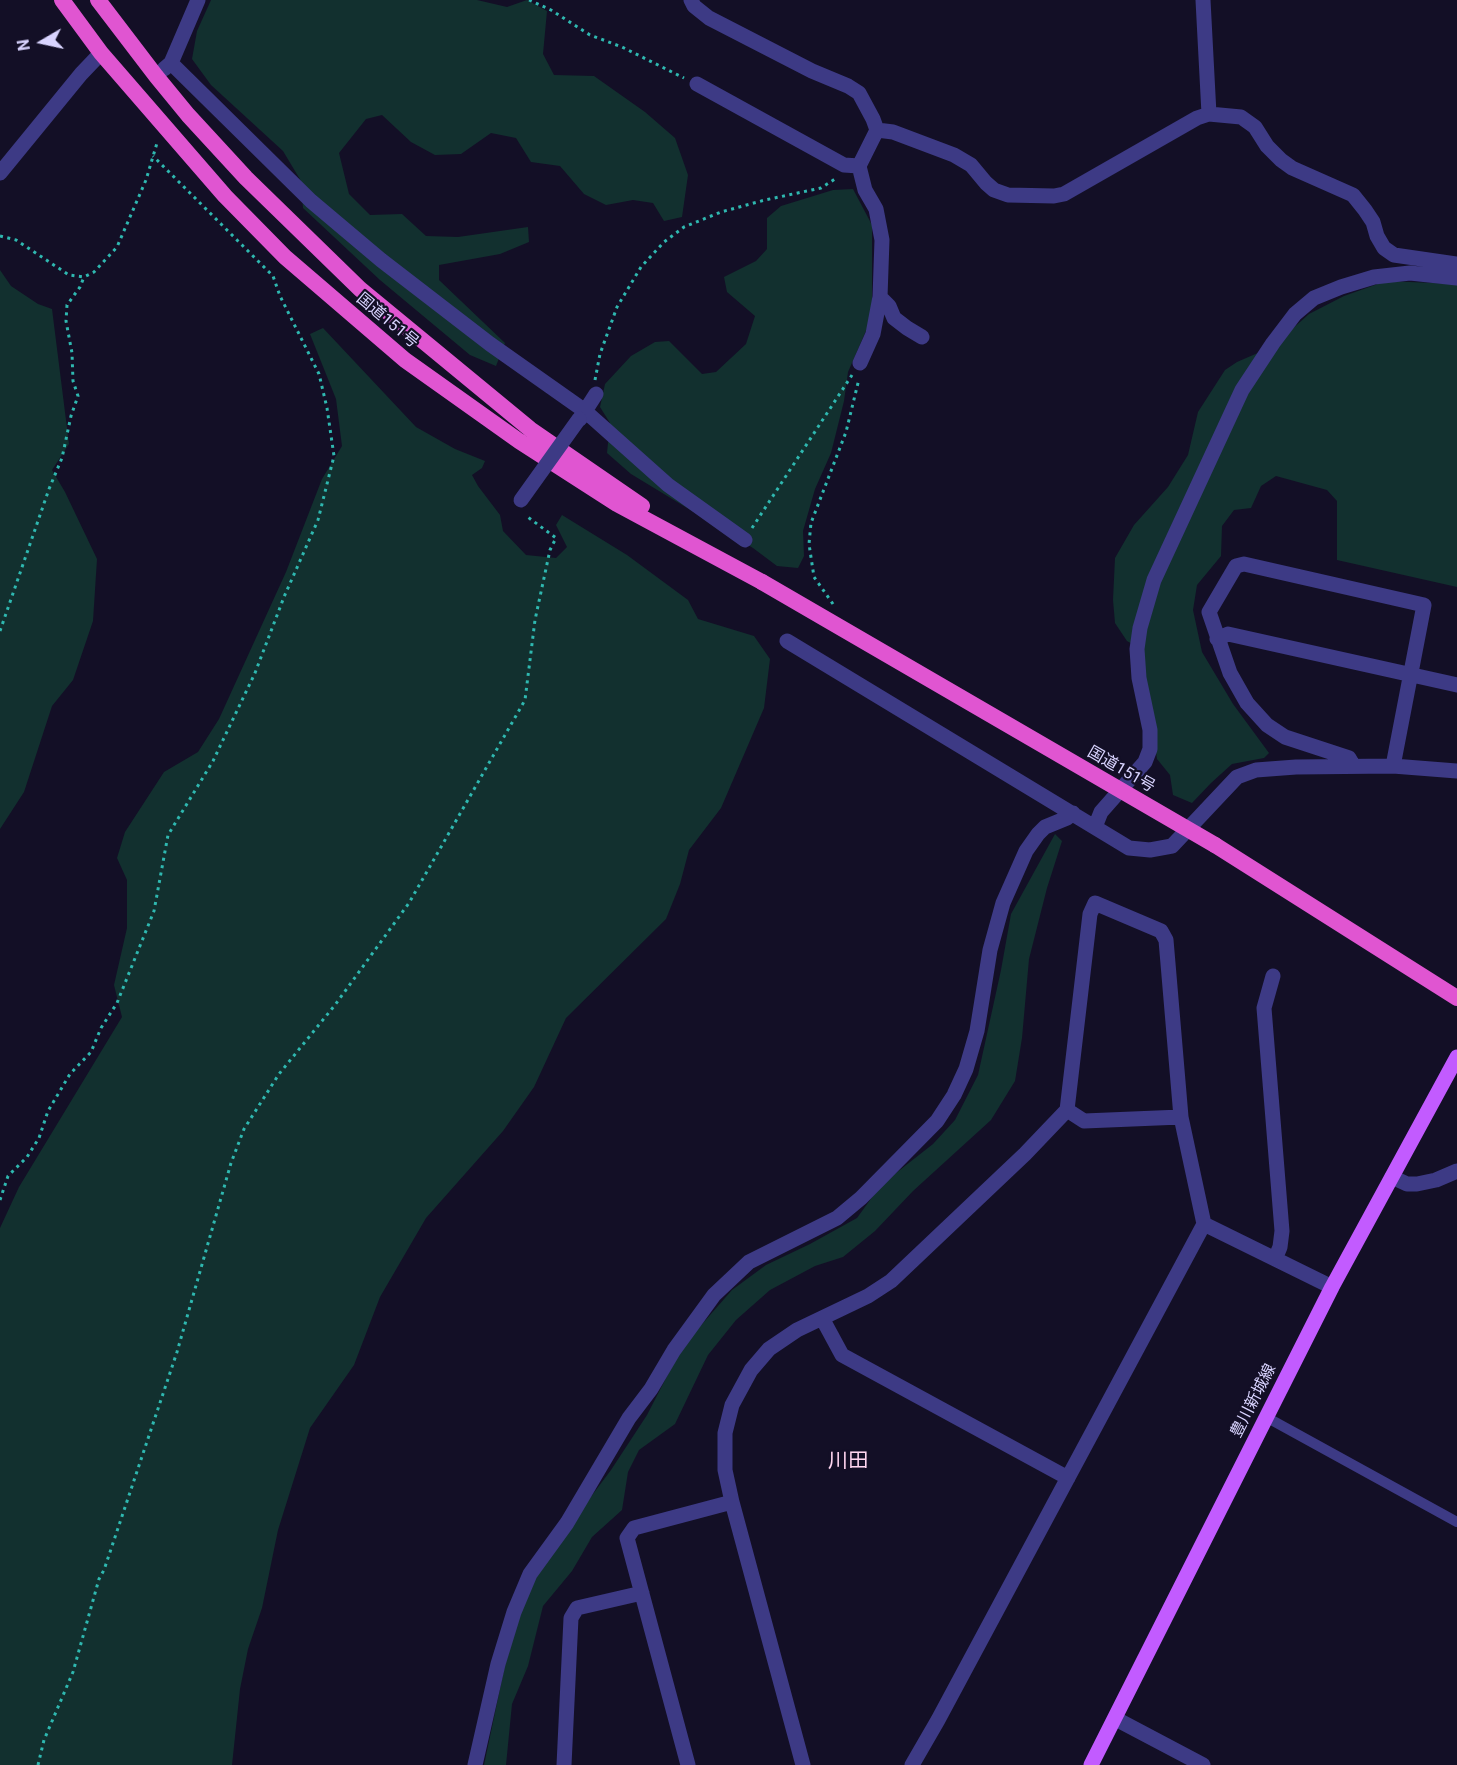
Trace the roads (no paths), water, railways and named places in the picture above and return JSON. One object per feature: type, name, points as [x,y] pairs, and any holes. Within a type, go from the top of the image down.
[{"type":"highway","name":"国道151号","points":[[62,0],[101,53],[225,196],[285,257],[405,360],[519,441],[616,504],[762,582],[1215,845],[1457,998]]},
{"type":"highway","name":"国道151号","points":[[98,0],[156,76],[246,178],[353,282],[530,429],[623,494],[762,582]]},
{"type":"main road","name":"豊川新城線","points":[[1091,1765],[1332,1287],[1457,1057]]},
{"type":"street","points":[[156,76],[171,63],[198,0]]},
{"type":"street","points":[[691,0],[694,6],[709,18],[812,71],[854,89],[859,93],[873,119],[877,130],[860,171],[865,190],[876,209],[882,240],[880,297],[873,334],[860,363]]},
{"type":"street","points":[[1203,0],[1209,114]]},
{"type":"street","points":[[0,173],[101,53]]},
{"type":"street","points":[[171,63],[311,201],[381,260],[582,415],[668,485],[745,540]]},
{"type":"street","points":[[697,84],[844,165],[860,171]]},
{"type":"street","points":[[877,130],[892,132],[954,155],[971,165],[994,190],[1008,195],[1054,196],[1064,194],[1197,118],[1209,114],[1241,117],[1255,127],[1267,146],[1292,168],[1353,195],[1365,210],[1384,248],[1394,255],[1457,264]]},
{"type":"street","points":[[1095,827],[1101,812],[1145,762],[1150,749],[1149,730],[1139,678],[1137,649],[1140,628],[1154,580],[1242,390],[1295,314],[1314,298],[1341,286],[1374,277],[1410,273],[1457,278]]},
{"type":"street","points":[[880,297],[889,306],[894,318],[922,337]]},
{"type":"street","points":[[521,501],[596,394]]},
{"type":"street","points":[[1353,765],[1349,758],[1286,737],[1267,725],[1247,703],[1230,673],[1209,612],[1236,566],[1244,564],[1424,604],[1393,765]]},
{"type":"street","points":[[1217,639],[1228,634],[1457,685]]},
{"type":"street","points":[[788,641],[1129,848],[1150,850],[1172,846],[1237,777],[1256,770],[1393,765],[1457,771]]},
{"type":"street","points":[[476,1765],[498,1664],[514,1612],[530,1574],[567,1523],[629,1418],[714,1295],[749,1262],[837,1218],[861,1198],[937,1121],[954,1095],[966,1069],[977,1031],[993,941],[1003,903],[1026,851],[1038,834],[1045,827],[1073,813]]},
{"type":"street","points":[[803,1765],[725,1470],[725,1433],[732,1406],[751,1370],[769,1349],[797,1330],[868,1296],[891,1281],[1025,1154],[1067,1110],[1090,914],[1095,903],[1161,931],[1166,940],[1180,1117],[1204,1224],[912,1765]]},
{"type":"street","points":[[1273,976],[1264,1008],[1282,1231],[1281,1246],[1275,1259]]},
{"type":"street","points":[[1067,1110],[1084,1121],[1180,1117]]},
{"type":"street","points":[[1392,1177],[1407,1184],[1416,1184],[1436,1180],[1457,1171]]},
{"type":"street","points":[[1204,1224],[1332,1287]]},
{"type":"street","points":[[822,1318],[842,1355],[1068,1478]]},
{"type":"street","points":[[688,1765],[627,1538],[634,1528],[732,1502]]},
{"type":"street","points":[[564,1765],[571,1618],[577,1608],[642,1593]]},
{"type":"street","points":[[1116,1719],[1203,1765]]},
{"type":"lane","points":[[1266,1417],[1457,1522]]},
{"type":"district","name":"川田","points":[[848,1462]]}]
